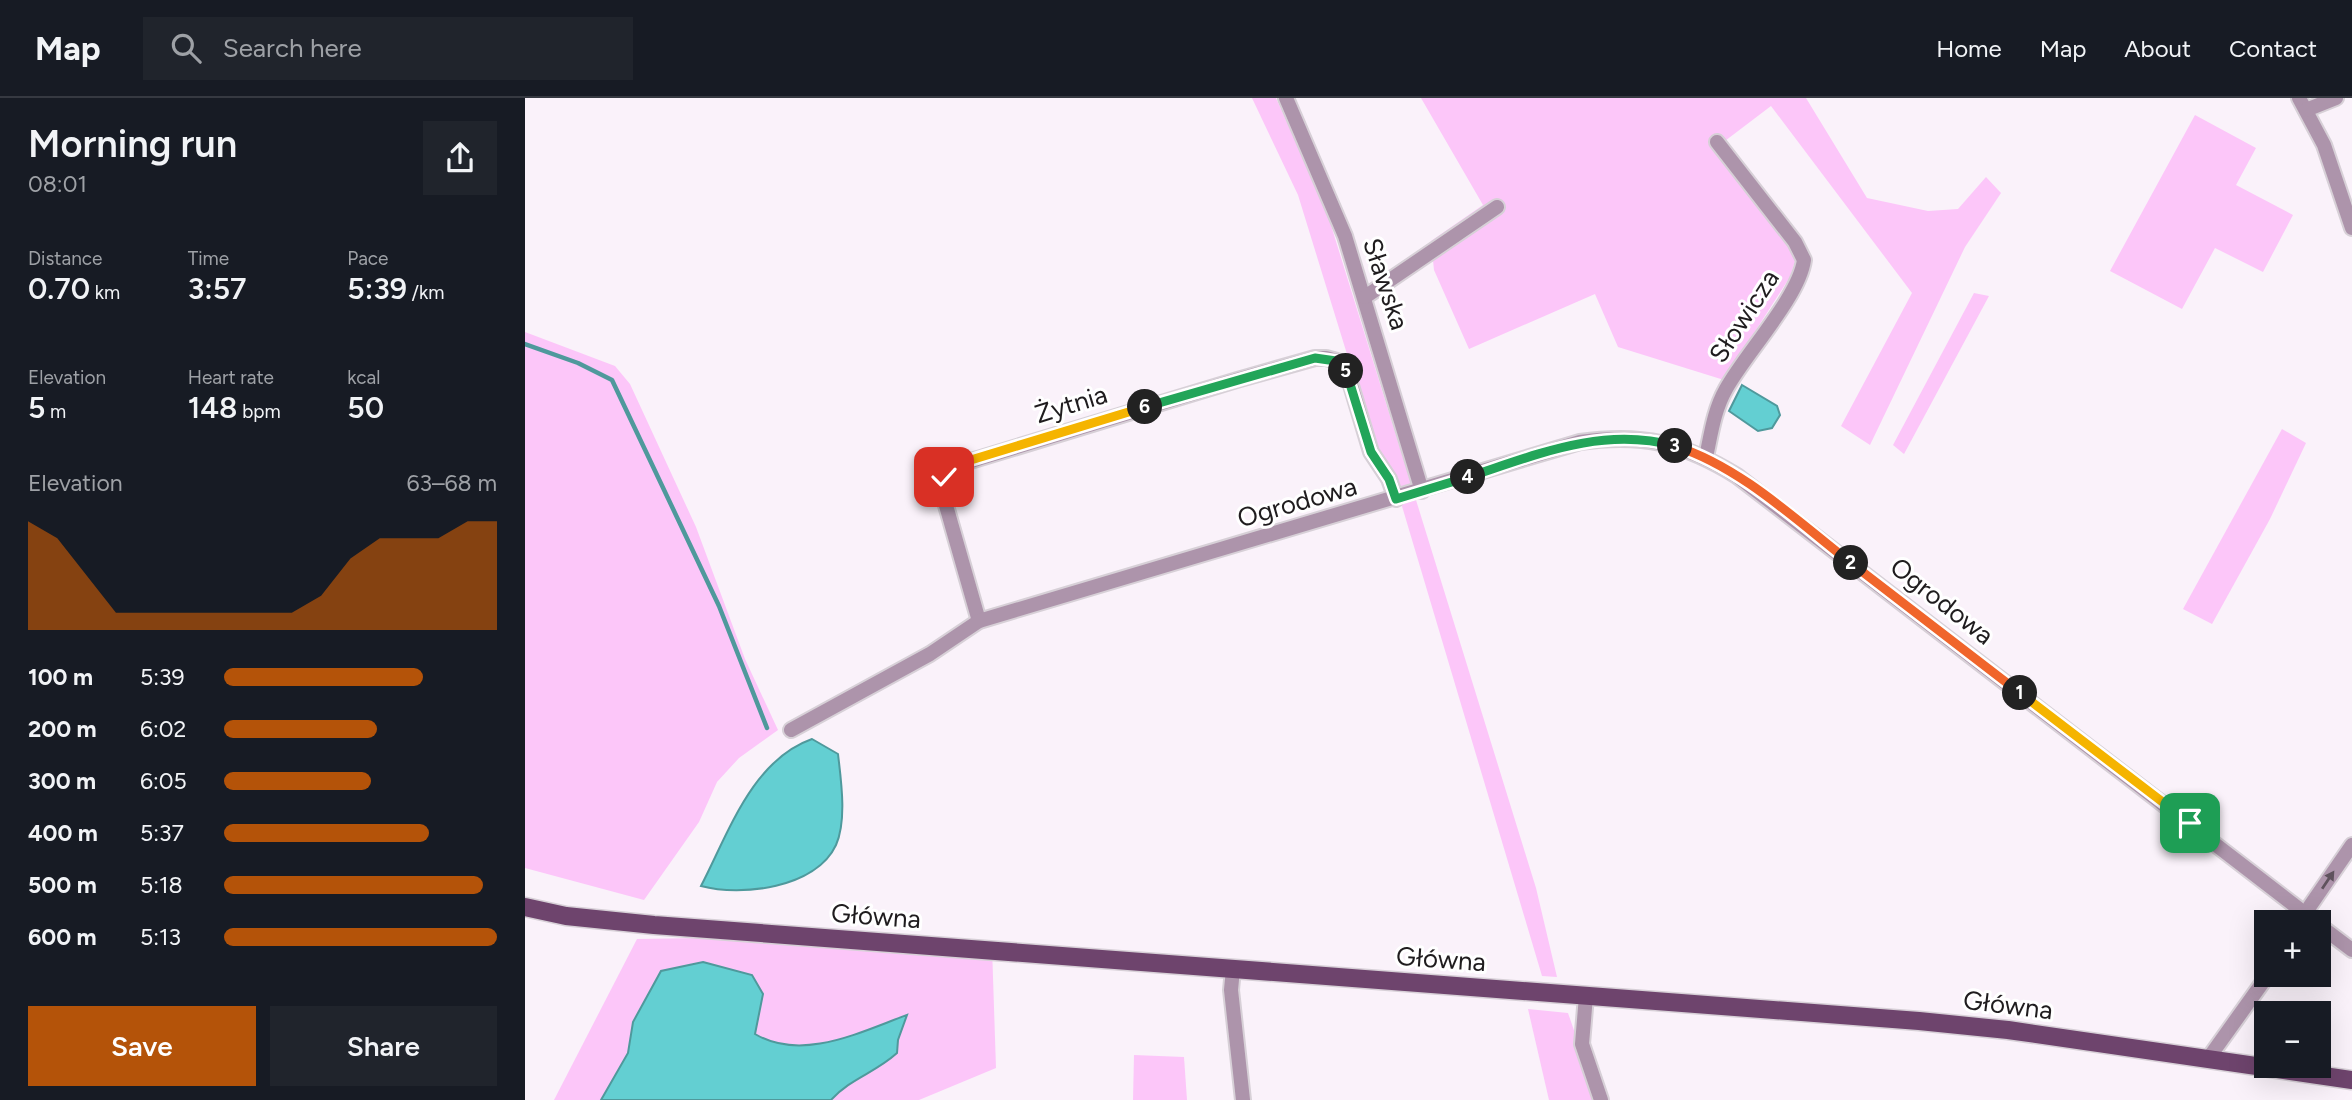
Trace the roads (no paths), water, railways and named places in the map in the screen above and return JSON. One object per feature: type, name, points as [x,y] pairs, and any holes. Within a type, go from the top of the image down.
[{"type":"main road","name":"Główna","points":[[525,907],[625,923],[2008,1030],[2352,1080]]},
{"type":"street","name":"Sławska","points":[[1286,98],[1345,236],[1422,491]]},
{"type":"street","points":[[2336,98],[2302,104],[2323,145],[2352,228]]},
{"type":"street","name":"Słowicza","points":[[1706,457],[1714,420],[1726,389],[1783,303],[1801,273],[1804,260],[1795,242],[1717,142]]},
{"type":"street","points":[[1365,297],[1497,207]]},
{"type":"street","name":"Żytnia","points":[[979,621],[941,488],[951,467],[1237,380],[1315,358],[1336,361],[1347,372],[1371,452],[1389,479],[1396,499]]},
{"type":"street","name":"Ogrodowa","points":[[791,730],[930,654],[979,621],[1396,499],[1580,442],[1613,437],[1671,445],[1706,457],[1737,476],[2298,910]]},
{"type":"street","points":[[2318,910],[2352,845]]},
{"type":"street","name":"Ogrodowa","points":[[2331,935],[2352,950]]},
{"type":"street","points":[[1233,970],[1231,990],[1243,1100]]},
{"type":"street","points":[[2208,1059],[2259,987]]},
{"type":"street","points":[[1586,996],[1582,1044],[1601,1100]]},
{"type":"water","points":[[1742,385],[1777,406],[1780,415],[1772,428],[1758,431],[1729,411]]},
{"type":"water","points":[[812,739],[838,754],[841,824],[836,845],[826,860],[795,880],[776,886],[736,890],[701,886],[732,822],[758,781],[791,749]]},
{"type":"water","points":[[703,962],[752,975],[763,994],[755,1034],[773,1042],[811,1045],[851,1036],[907,1015],[898,1040],[897,1053],[847,1086],[831,1100],[601,1100],[628,1053],[633,1022],[661,971]]},
{"type":"waterway","points":[[525,344],[578,363],[612,380],[719,606],[767,728]]}]
